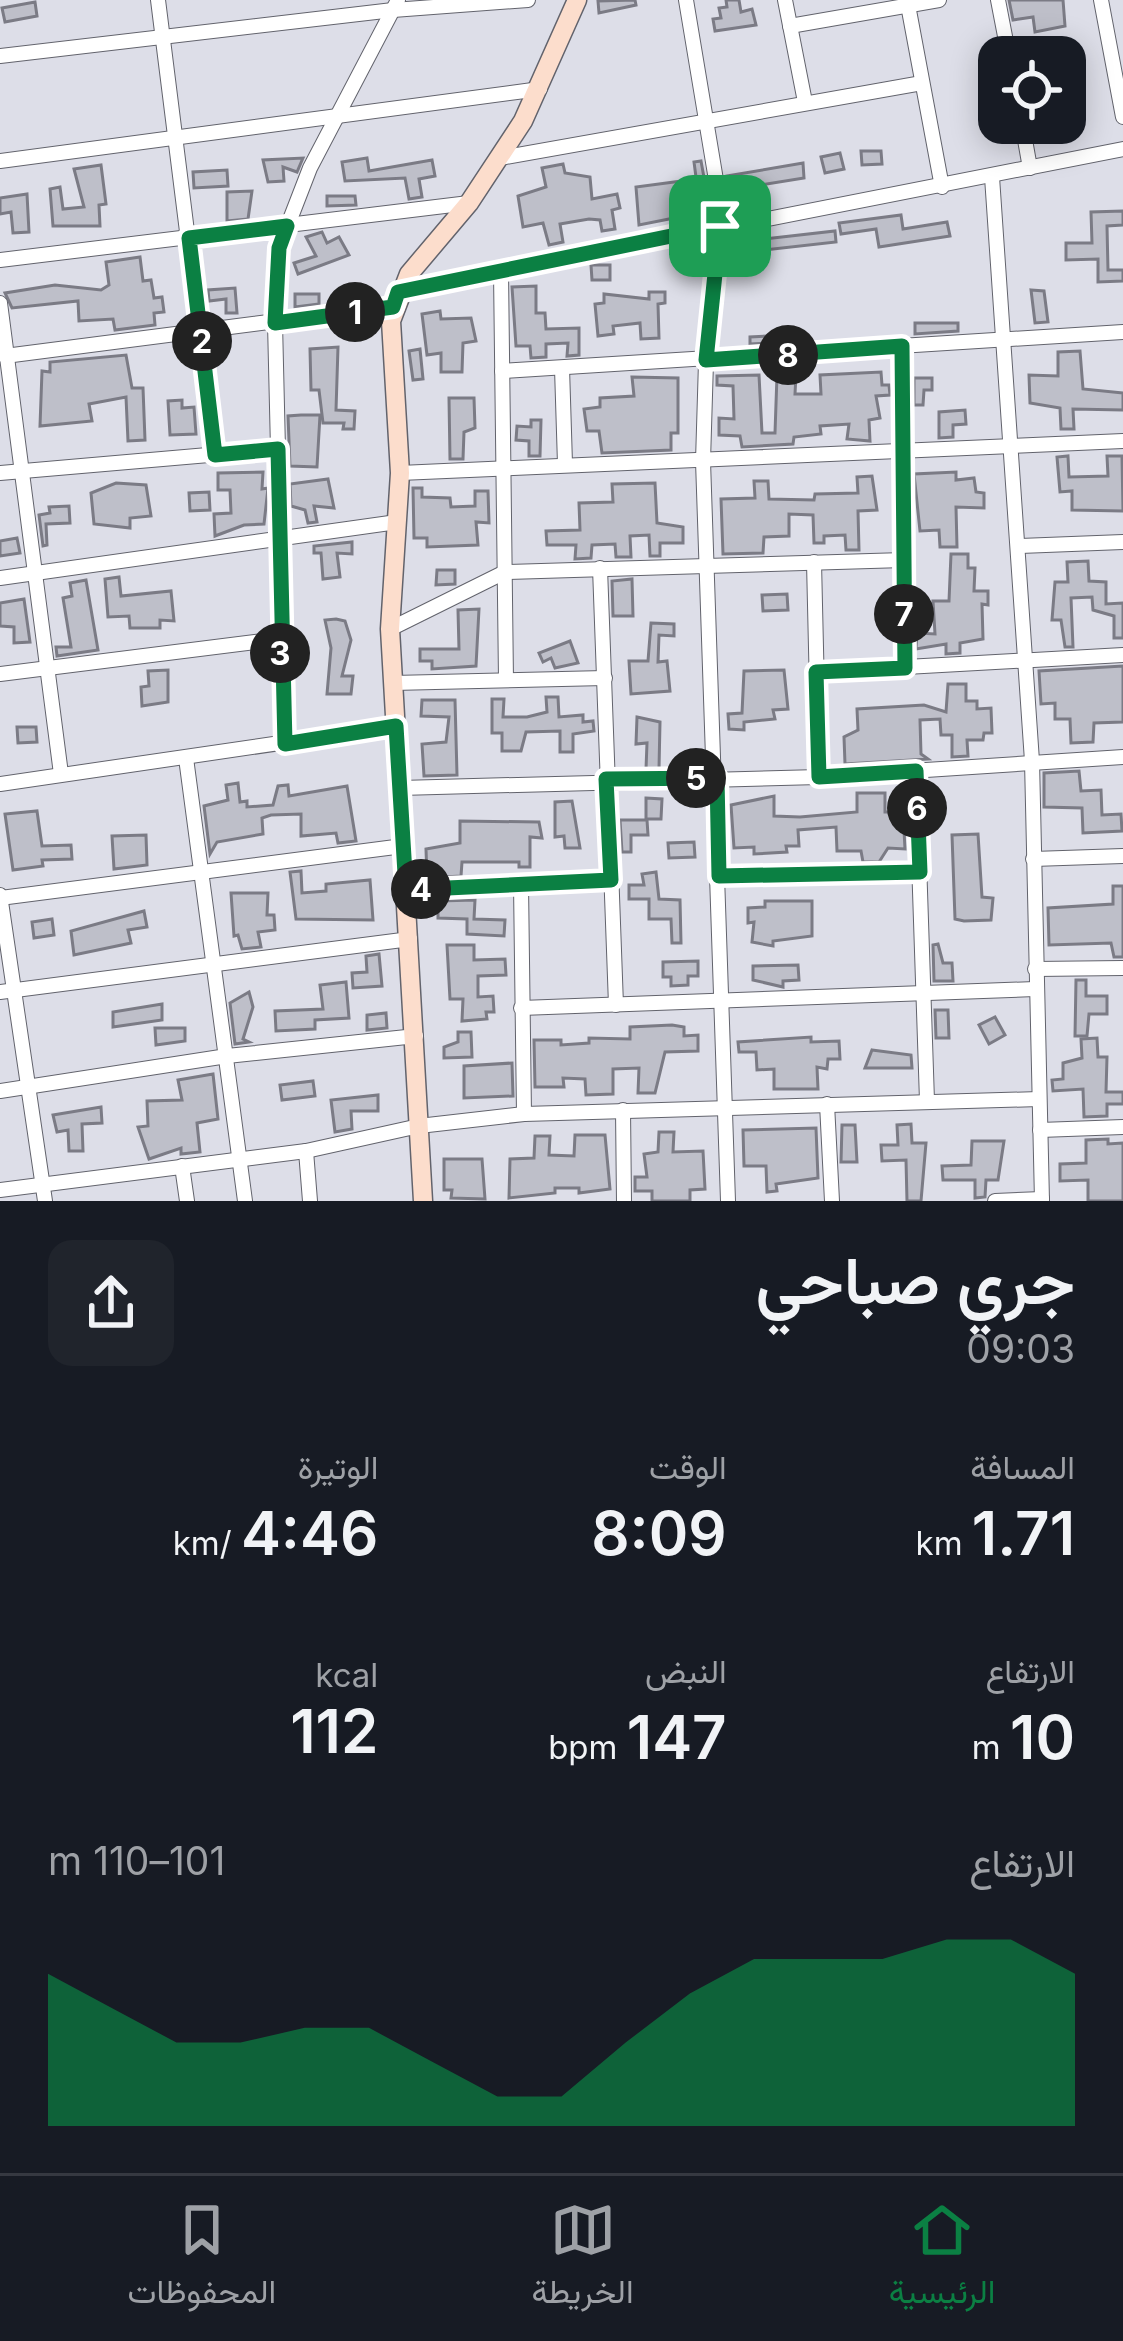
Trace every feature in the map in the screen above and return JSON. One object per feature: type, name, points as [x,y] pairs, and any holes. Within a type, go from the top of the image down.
[{"type":"street","points":[[158,0],[215,455]]},
{"type":"street","points":[[0,56],[163,38],[356,7],[528,0]]},
{"type":"street","points":[[423,1201],[390,629],[400,473],[396,299],[500,158],[540,89],[577,0]]},
{"type":"street","points":[[686,0],[710,120],[720,226],[706,360],[703,460],[728,1201]]},
{"type":"street","points":[[785,0],[805,102]]},
{"type":"street","points":[[790,26],[939,0]]},
{"type":"street","points":[[998,0],[1005,36]]},
{"type":"street","points":[[1101,0],[1116,43],[1123,117]]},
{"type":"street","points":[[285,744],[275,323],[279,248],[336,119],[396,5]]},
{"type":"street","points":[[908,5],[941,187]]},
{"type":"street","points":[[500,158],[922,83]]},
{"type":"street","points":[[0,161],[540,89]]},
{"type":"street","points":[[1026,144],[1030,168]]},
{"type":"street","points":[[4,356],[275,323],[720,226],[1123,149]]},
{"type":"street","points":[[992,177],[1008,340],[1032,761],[1042,1200],[995,1201]]},
{"type":"street","points":[[0,260],[470,203]]},
{"type":"street","points":[[501,272],[506,680]]},
{"type":"street","points":[[0,303],[61,774]]},
{"type":"street","points":[[502,371],[1123,332]]},
{"type":"street","points":[[902,346],[905,668]]},
{"type":"street","points":[[562,368],[565,464]]},
{"type":"street","points":[[400,473],[1123,441]]},
{"type":"street","points":[[0,473],[278,449]]},
{"type":"street","points":[[0,578],[397,522]]},
{"type":"street","points":[[1020,546],[1123,542]]},
{"type":"street","points":[[390,629],[505,572],[904,560]]},
{"type":"street","points":[[814,562],[819,777]]},
{"type":"street","points":[[600,568],[616,1005]]},
{"type":"street","points":[[0,674],[280,639]]},
{"type":"street","points":[[816,672],[1123,655]]},
{"type":"street","points":[[393,683],[605,678]]},
{"type":"street","points":[[0,784],[396,726]]},
{"type":"street","points":[[400,788],[819,777],[1123,757]]},
{"type":"street","points":[[186,758],[197,868],[245,1201]]},
{"type":"street","points":[[916,771],[927,1101]]},
{"type":"street","points":[[43,1193],[29,1088],[7,991],[0,897],[197,868],[403,846]]},
{"type":"street","points":[[1033,860],[1123,856]]},
{"type":"street","points":[[719,876],[920,872]]},
{"type":"street","points":[[406,890],[611,880]]},
{"type":"street","points":[[520,884],[524,1114]]},
{"type":"street","points":[[7,991],[410,939]]},
{"type":"street","points":[[1035,969],[1123,968]]},
{"type":"street","points":[[521,1008],[1035,989]]},
{"type":"street","points":[[0,1091],[227,1057],[416,1036]]},
{"type":"street","points":[[0,1190],[43,1193],[182,1166],[306,1150],[419,1126],[524,1114],[1039,1099]]},
{"type":"street","points":[[827,1104],[832,1201]]},
{"type":"street","points":[[622,1110],[624,1201]]},
{"type":"street","points":[[1040,1130],[1123,1127]]},
{"type":"street","points":[[306,1150],[310,1201]]},
{"type":"street","points":[[182,1166],[187,1201]]},
{"type":"building","points":[[635,0],[636,5],[599,13],[598,1]]},
{"type":"building","points":[[726,0],[739,0],[741,12],[752,9],[756,25],[715,31],[713,19],[721,18],[719,8],[727,7]]},
{"type":"building","points":[[1009,0],[1063,0],[1065,26],[1035,32],[1033,17],[1013,20]]},
{"type":"building","points":[[35,2],[37,16],[5,22],[2,8]]},
{"type":"building","points":[[861,151],[881,151],[882,164],[862,165]]},
{"type":"building","points":[[840,153],[844,169],[825,173],[821,157]]},
{"type":"building","points":[[303,158],[297,172],[283,167],[284,181],[268,182],[263,160]]},
{"type":"building","points":[[367,158],[369,171],[432,160],[435,176],[419,179],[422,197],[409,199],[405,178],[345,181],[342,162]]},
{"type":"building","points":[[701,161],[707,194],[680,198],[684,216],[639,225],[636,187],[689,180],[696,177],[694,162]]},
{"type":"building","points":[[803,163],[804,178],[730,190],[727,176]]},
{"type":"building","points":[[563,164],[565,173],[590,177],[592,199],[617,194],[620,208],[612,210],[615,229],[602,231],[600,220],[589,219],[560,224],[563,242],[549,245],[543,223],[523,227],[518,196],[546,187],[542,168]]},
{"type":"building","points":[[101,165],[106,204],[99,205],[100,226],[53,226],[50,189],[60,187],[63,209],[84,207],[74,169]]},
{"type":"building","points":[[227,170],[228,186],[194,188],[193,172]]},
{"type":"building","points":[[252,191],[248,219],[227,221],[227,192]]},
{"type":"building","points":[[27,194],[29,232],[13,233],[11,212],[0,214],[0,198]]},
{"type":"building","points":[[327,196],[355,196],[356,205],[327,206]]},
{"type":"building","points":[[1123,211],[1123,225],[1107,226],[1108,270],[1123,270],[1123,281],[1098,282],[1098,259],[1066,260],[1066,243],[1092,243],[1091,212]]},
{"type":"building","points":[[901,215],[903,229],[947,222],[950,236],[879,247],[876,229],[841,234],[839,223]]},
{"type":"building","points":[[835,231],[836,242],[756,251],[755,240]]},
{"type":"building","points":[[322,232],[327,243],[339,237],[349,255],[298,274],[294,263],[316,256],[306,237]]},
{"type":"building","points":[[140,257],[143,281],[151,280],[154,298],[162,297],[164,312],[154,313],[155,325],[115,330],[113,319],[79,321],[78,301],[12,308],[5,293],[55,285],[101,290],[109,285],[106,262]]},
{"type":"building","points":[[591,265],[610,265],[610,280],[592,280]]},
{"type":"building","points":[[536,286],[536,313],[545,313],[546,329],[579,328],[579,355],[567,356],[568,343],[546,344],[546,357],[531,358],[530,346],[516,346],[512,287]]},
{"type":"building","points":[[235,288],[237,313],[226,313],[226,299],[209,301],[208,290]]},
{"type":"building","points":[[1031,290],[1044,291],[1048,322],[1035,323]]},
{"type":"building","points":[[649,292],[665,292],[665,303],[658,304],[659,338],[641,339],[640,323],[613,326],[614,334],[598,336],[595,304],[604,303],[604,294],[649,299]]},
{"type":"building","points":[[295,294],[319,294],[319,304],[295,307]]},
{"type":"building","points":[[440,311],[441,319],[471,318],[476,341],[463,343],[462,372],[441,372],[441,353],[427,355],[422,314]]},
{"type":"building","points":[[915,323],[958,323],[958,331],[915,334]]},
{"type":"building","points":[[787,335],[787,342],[750,344],[750,337]]},
{"type":"building","points":[[338,347],[336,410],[355,411],[354,429],[343,429],[344,423],[323,423],[319,390],[311,390],[310,349]]},
{"type":"building","points":[[420,349],[423,379],[413,380],[409,351]]},
{"type":"building","points":[[1080,351],[1083,389],[1123,393],[1123,410],[1073,409],[1074,429],[1061,429],[1060,408],[1030,403],[1029,375],[1058,376],[1058,352]]},
{"type":"building","points":[[126,355],[132,388],[143,388],[145,440],[128,441],[126,397],[89,404],[92,421],[40,426],[42,371],[50,372],[50,362]]},
{"type":"building","points":[[881,372],[882,385],[889,385],[890,395],[876,396],[880,418],[869,420],[870,441],[847,439],[849,424],[820,426],[821,434],[794,437],[793,444],[742,447],[740,436],[719,435],[719,418],[734,419],[733,386],[717,385],[717,376],[759,375],[762,433],[775,433],[777,375],[796,375],[795,394],[821,394],[820,375]]},
{"type":"building","points":[[632,377],[678,378],[678,433],[671,433],[671,450],[602,453],[599,431],[587,431],[584,409],[600,407],[600,398],[634,396]]},
{"type":"building","points":[[914,378],[932,378],[932,390],[924,390],[923,405],[914,405]]},
{"type":"building","points":[[449,398],[474,398],[475,428],[464,432],[463,459],[450,459]]},
{"type":"building","points":[[182,400],[182,408],[194,407],[196,434],[170,435],[168,401]]},
{"type":"building","points":[[965,410],[966,424],[953,425],[953,437],[939,438],[939,412]]},
{"type":"building","points":[[320,415],[317,467],[290,466],[288,416]]},
{"type":"building","points":[[531,420],[541,420],[540,456],[529,456],[529,441],[516,440],[517,426],[531,427]]},
{"type":"building","points":[[1068,456],[1069,477],[1108,476],[1107,456],[1122,456],[1123,511],[1072,510],[1072,491],[1060,492],[1057,457]]},
{"type":"building","points":[[263,472],[262,489],[268,488],[264,524],[244,525],[215,536],[214,514],[231,513],[230,490],[218,490],[218,473]]},
{"type":"building","points":[[956,472],[956,480],[974,478],[976,492],[984,493],[984,508],[956,507],[957,547],[940,547],[939,530],[920,531],[914,474]]},
{"type":"building","points":[[872,476],[877,510],[858,511],[859,550],[846,550],[845,535],[824,536],[824,543],[814,543],[813,515],[789,514],[789,536],[764,537],[763,553],[723,554],[721,499],[755,498],[754,481],[768,481],[769,499],[814,500],[815,494],[858,493],[857,477]]},
{"type":"building","points":[[328,479],[334,508],[314,506],[317,522],[308,523],[305,510],[291,506],[290,484]]},
{"type":"building","points":[[116,483],[146,485],[151,516],[130,518],[130,528],[94,524],[91,493]]},
{"type":"building","points":[[655,483],[657,523],[683,527],[683,543],[660,543],[660,556],[650,556],[649,535],[630,536],[631,557],[616,557],[615,544],[592,545],[591,558],[575,559],[576,545],[547,545],[546,531],[580,530],[579,503],[613,502],[612,484]]},
{"type":"building","points":[[413,488],[422,488],[422,497],[450,498],[451,507],[475,506],[475,491],[488,491],[489,523],[476,522],[478,545],[427,547],[427,538],[414,538]]},
{"type":"building","points":[[209,492],[210,510],[190,511],[189,493]]},
{"type":"building","points":[[69,506],[70,523],[46,524],[47,545],[43,546],[39,515],[50,513],[49,507]]},
{"type":"building","points":[[17,538],[20,553],[0,556],[0,541]]},
{"type":"building","points":[[352,542],[352,554],[337,553],[340,577],[323,579],[321,553],[314,553],[314,546]]},
{"type":"building","points":[[951,554],[968,554],[968,568],[975,568],[974,591],[988,591],[988,605],[982,604],[983,639],[960,643],[960,653],[946,654],[946,644],[916,649],[917,633],[935,634],[933,601],[949,601]]},
{"type":"building","points":[[1088,561],[1089,581],[1106,582],[1106,604],[1123,603],[1123,638],[1114,638],[1114,616],[1093,610],[1092,597],[1071,598],[1073,647],[1065,647],[1061,620],[1052,620],[1055,582],[1068,582],[1067,562]]},
{"type":"building","points":[[437,570],[455,570],[455,584],[436,585]]},
{"type":"building","points":[[119,577],[121,596],[171,591],[174,621],[160,620],[160,628],[130,628],[129,616],[108,617],[105,579]]},
{"type":"building","points":[[632,579],[633,616],[613,616],[612,581]]},
{"type":"building","points":[[86,580],[98,650],[57,656],[56,647],[71,647],[63,598],[72,596],[70,583]]},
{"type":"building","points":[[787,594],[788,610],[763,611],[762,595]]},
{"type":"building","points":[[24,599],[30,642],[14,643],[14,627],[0,626],[0,603]]},
{"type":"building","points":[[479,609],[476,666],[432,669],[432,661],[420,661],[420,649],[459,649],[458,610]]},
{"type":"building","points":[[325,620],[345,621],[351,640],[342,676],[353,676],[351,694],[327,694],[331,648]]},
{"type":"building","points":[[651,623],[674,624],[674,636],[659,635],[658,662],[667,661],[670,691],[631,694],[629,661],[648,661]]},
{"type":"building","points":[[570,641],[578,663],[555,668],[551,658],[543,662],[539,653]]},
{"type":"building","points":[[1123,666],[1123,722],[1094,723],[1093,742],[1071,743],[1070,719],[1055,719],[1055,703],[1041,704],[1039,671]]},
{"type":"building","points":[[168,670],[168,702],[142,706],[141,687],[149,686],[148,671]]},
{"type":"building","points":[[784,670],[788,709],[773,710],[775,719],[744,722],[744,730],[729,729],[728,714],[742,713],[744,671]]},
{"type":"building","points":[[948,684],[966,684],[966,701],[977,701],[977,709],[991,708],[992,733],[984,733],[983,740],[967,740],[968,756],[952,757],[952,735],[941,735],[940,719],[920,720],[921,754],[928,759],[845,764],[844,737],[858,730],[857,709],[924,705],[946,712]]},
{"type":"building","points":[[546,697],[558,697],[559,717],[583,715],[583,722],[593,721],[594,731],[573,734],[573,752],[560,752],[560,731],[526,732],[521,751],[502,751],[502,733],[492,733],[492,699],[504,699],[503,717],[527,717],[547,712]]},
{"type":"building","points":[[422,700],[455,700],[457,775],[424,776],[422,744],[446,742],[449,717],[421,716]]},
{"type":"building","points":[[637,717],[660,722],[659,769],[646,769],[647,743],[636,744]]},
{"type":"building","points":[[17,727],[36,727],[37,742],[18,743]]},
{"type":"building","points":[[1079,771],[1081,791],[1101,790],[1102,815],[1121,814],[1122,831],[1083,833],[1082,808],[1044,807],[1044,773]]},
{"type":"building","points":[[238,783],[240,802],[247,801],[247,807],[273,805],[278,786],[288,785],[289,796],[347,786],[356,841],[338,843],[336,833],[301,836],[301,814],[271,815],[262,818],[263,834],[217,842],[210,854],[204,806],[228,800],[226,785]]},
{"type":"building","points":[[857,793],[885,793],[885,812],[903,812],[905,849],[888,848],[879,862],[863,862],[861,851],[837,851],[836,827],[798,830],[799,846],[786,846],[787,852],[754,854],[754,847],[734,848],[731,805],[774,796],[774,816],[857,812]]},
{"type":"building","points":[[646,798],[662,799],[661,819],[646,819]]},
{"type":"building","points":[[572,801],[580,848],[565,848],[564,836],[555,837],[555,802]]},
{"type":"building","points":[[37,811],[42,846],[71,845],[72,859],[42,860],[43,866],[13,870],[5,814]]},
{"type":"building","points":[[620,820],[647,820],[648,835],[631,835],[631,852],[622,852]]},
{"type":"building","points":[[460,821],[539,822],[542,838],[530,837],[530,867],[519,867],[519,862],[462,862],[461,876],[427,878],[426,849],[460,843]]},
{"type":"building","points":[[978,834],[982,897],[993,898],[991,920],[964,921],[955,919],[952,835]]},
{"type":"building","points":[[146,835],[147,865],[114,869],[112,836]]},
{"type":"building","points":[[694,842],[695,857],[669,858],[668,843]]},
{"type":"building","points":[[301,871],[302,893],[326,891],[326,884],[370,880],[373,920],[296,919],[290,872]]},
{"type":"building","points":[[656,872],[659,899],[680,900],[681,943],[672,943],[671,919],[649,919],[649,899],[629,899],[629,885],[644,885],[642,874]]},
{"type":"building","points":[[1113,886],[1123,886],[1123,957],[1114,957],[1111,943],[1049,945],[1048,908],[1113,904]]},
{"type":"building","points":[[231,893],[268,893],[267,915],[274,915],[275,930],[258,932],[261,947],[242,949],[238,935],[234,936]]},
{"type":"building","points":[[475,900],[474,919],[505,920],[504,936],[467,934],[467,919],[438,918],[438,901]]},
{"type":"building","points":[[765,901],[812,901],[812,936],[773,941],[773,946],[752,942],[754,922],[748,923],[748,908],[765,907]]},
{"type":"building","points":[[144,911],[147,927],[128,930],[131,943],[74,955],[71,931]]},
{"type":"building","points":[[52,919],[54,935],[34,938],[32,922]]},
{"type":"building","points":[[938,944],[943,963],[952,963],[953,981],[934,981],[933,945]]},
{"type":"building","points":[[447,945],[474,945],[474,960],[505,959],[506,975],[478,976],[478,997],[493,996],[494,1012],[486,1012],[487,1019],[462,1021],[463,999],[450,999]]},
{"type":"building","points":[[379,954],[382,986],[353,988],[352,973],[367,972],[366,956]]},
{"type":"building","points":[[698,961],[698,976],[688,976],[688,985],[671,986],[671,977],[663,977],[663,962]]},
{"type":"building","points":[[798,965],[799,980],[783,981],[783,987],[753,980],[753,966]]},
{"type":"building","points":[[1076,980],[1086,980],[1086,996],[1107,996],[1107,1014],[1089,1014],[1087,1036],[1075,1036]]},
{"type":"building","points":[[346,982],[349,1018],[315,1020],[315,1029],[276,1031],[275,1011],[323,1009],[320,985]]},
{"type":"building","points":[[249,992],[253,1007],[243,1039],[249,1042],[235,1044],[230,1003]]},
{"type":"building","points":[[162,1004],[162,1020],[113,1027],[113,1012]]},
{"type":"building","points":[[935,1010],[948,1010],[949,1038],[936,1038]]},
{"type":"building","points":[[386,1013],[387,1028],[367,1030],[367,1015]]},
{"type":"building","points":[[995,1017],[1005,1035],[989,1044],[979,1025]]},
{"type":"building","points":[[630,1027],[684,1027],[684,1036],[698,1035],[698,1051],[665,1052],[655,1093],[638,1093],[639,1068],[613,1069],[613,1094],[586,1095],[585,1079],[563,1078],[564,1087],[535,1087],[534,1040],[561,1040],[561,1045],[589,1043],[589,1038],[630,1039]]},
{"type":"building","points":[[155,1028],[185,1028],[185,1041],[156,1045]]},
{"type":"building","points":[[458,1032],[471,1032],[472,1057],[444,1058],[444,1047],[458,1042]]},
{"type":"building","points":[[811,1037],[811,1042],[839,1041],[840,1059],[828,1059],[827,1069],[817,1067],[818,1089],[774,1089],[774,1069],[757,1070],[756,1052],[739,1052],[738,1042]]},
{"type":"building","points":[[1097,1038],[1098,1057],[1107,1057],[1106,1092],[1123,1092],[1123,1104],[1107,1104],[1107,1116],[1084,1117],[1083,1089],[1053,1091],[1052,1080],[1063,1079],[1063,1063],[1082,1058],[1081,1039]]},
{"type":"building","points":[[872,1050],[911,1055],[912,1068],[865,1068]]},
{"type":"building","points":[[512,1063],[513,1096],[464,1098],[464,1066]]},
{"type":"building","points":[[213,1074],[218,1119],[197,1123],[200,1152],[181,1154],[181,1148],[149,1159],[138,1127],[148,1126],[147,1101],[182,1100],[178,1080]]},
{"type":"building","points":[[313,1081],[315,1096],[282,1100],[280,1085]]},
{"type":"building","points":[[378,1095],[378,1111],[351,1111],[352,1129],[335,1132],[331,1100]]},
{"type":"building","points":[[101,1107],[102,1123],[82,1124],[83,1151],[69,1151],[68,1130],[57,1132],[53,1115]]},
{"type":"building","points":[[911,1124],[912,1143],[926,1143],[921,1201],[907,1201],[906,1160],[882,1161],[881,1145],[898,1145],[897,1125]]},
{"type":"building","points":[[842,1125],[855,1125],[857,1162],[841,1162]]},
{"type":"building","points":[[816,1128],[818,1178],[776,1184],[777,1191],[767,1192],[766,1166],[744,1166],[743,1130]]},
{"type":"building","points":[[659,1132],[674,1132],[673,1152],[703,1151],[705,1189],[690,1190],[690,1201],[652,1201],[652,1191],[635,1191],[635,1177],[647,1177],[644,1154],[658,1152]]},
{"type":"building","points":[[575,1135],[605,1135],[610,1189],[579,1193],[579,1188],[555,1188],[555,1193],[509,1198],[510,1159],[534,1158],[535,1136],[550,1136],[549,1155],[574,1156]]},
{"type":"building","points":[[1108,1139],[1108,1144],[1123,1143],[1123,1201],[1088,1201],[1088,1180],[1060,1181],[1060,1164],[1086,1163],[1086,1140]]},
{"type":"building","points":[[972,1141],[1004,1141],[998,1180],[986,1180],[985,1197],[975,1198],[975,1180],[943,1180],[942,1166],[971,1165]]},
{"type":"building","points":[[444,1159],[482,1159],[485,1199],[451,1198],[452,1190],[444,1190]]},
{"type":"route","points":[[287,226],[279,248],[275,323],[393,307],[398,292],[720,226],[706,360],[902,346],[905,668],[816,672],[819,777],[916,771],[920,872],[719,876],[717,778],[606,779],[611,880],[406,890],[396,726],[285,744],[278,449],[215,455],[189,238],[287,226]]}]
